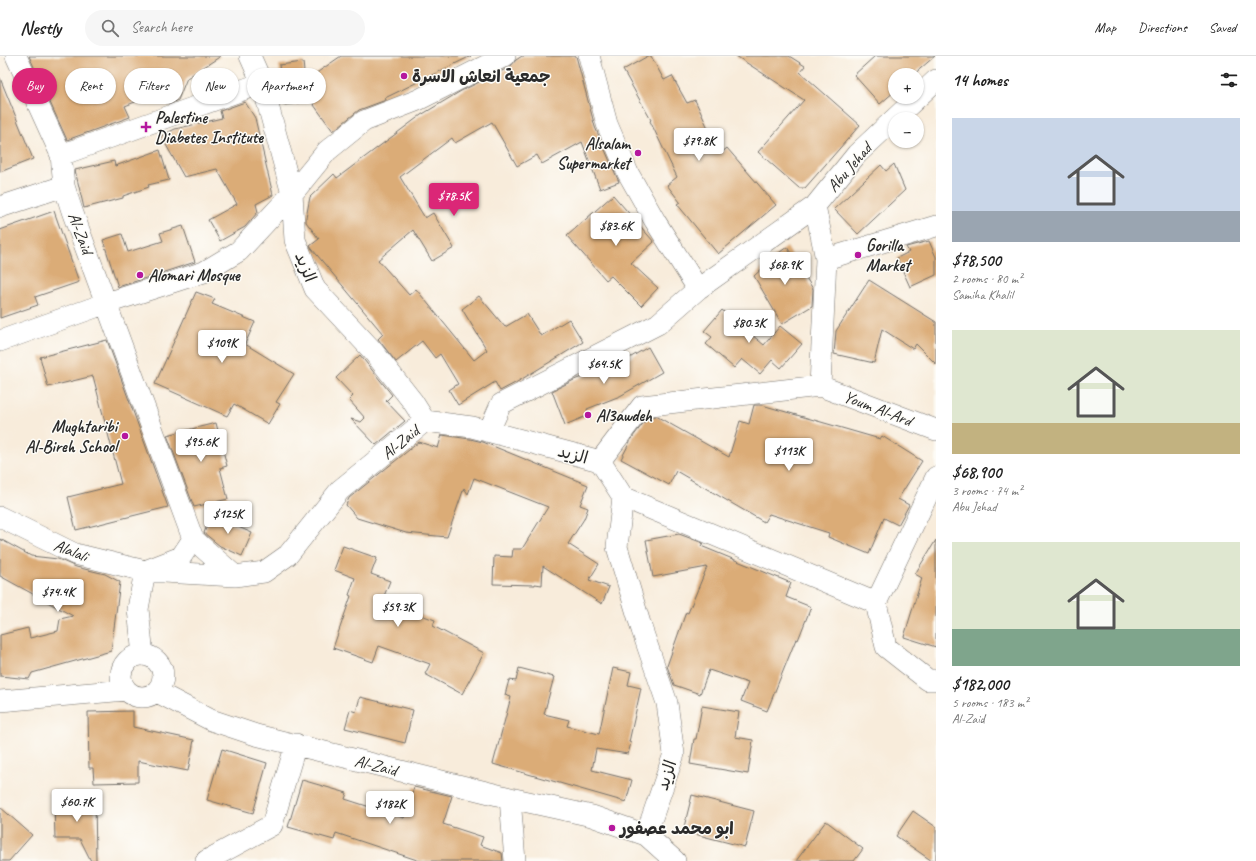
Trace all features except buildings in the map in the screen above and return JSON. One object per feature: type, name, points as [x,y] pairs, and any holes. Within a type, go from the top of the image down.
[{"type":"street","name":"Al-Zaid","points":[[16,56],[61,155],[64,186],[193,539]]},
{"type":"street","name":"الزيد","points":[[250,56],[255,68]]},
{"type":"street","points":[[0,341],[107,303],[204,272],[239,251],[292,194],[327,152],[364,121],[418,100],[505,56]]},
{"type":"street","points":[[589,56],[607,124],[628,173],[655,221],[698,289]]},
{"type":"street","name":"Abu Jehad","points":[[489,431],[500,404],[658,324],[698,289],[815,206],[857,154],[936,80]]},
{"type":"street","points":[[61,155],[247,88]]},
{"type":"street","name":"الزيد","points":[[268,104],[292,194],[295,240],[315,289],[372,350],[413,402],[425,421],[472,426],[600,461],[624,496],[616,547],[667,703],[674,754],[646,835]]},
{"type":"street","points":[[0,207],[64,186]]},
{"type":"street","points":[[600,461],[642,406],[820,386],[826,259],[815,206]]},
{"type":"street","points":[[826,259],[936,226]]},
{"type":"street","name":"Youm Al-Ard","points":[[820,386],[936,430]]},
{"type":"street","name":"Al-Zaid","points":[[146,571],[235,576],[264,572],[288,555],[340,490],[425,421]]},
{"type":"street","points":[[936,477],[876,603],[886,647],[928,680],[936,680]]},
{"type":"street","points":[[624,496],[876,603]]},
{"type":"street","name":"Alalali","points":[[0,517],[75,554],[146,571]]},
{"type":"street","points":[[143,654],[138,609],[146,571],[181,557],[193,539],[235,576]]},
{"type":"street","points":[[143,654],[151,656],[157,660],[164,673],[164,680],[157,692],[145,698],[131,695],[122,684],[121,678],[121,670],[124,664],[136,655],[143,654]]},
{"type":"street","points":[[0,701],[126,690]]},
{"type":"street","name":"Al-Zaid","points":[[157,692],[211,720],[256,734],[510,798],[592,816],[646,835]]},
{"type":"street","points":[[206,861],[272,825],[296,744]]},
{"type":"street","points":[[510,798],[515,861]]},
{"type":"street","points":[[646,835],[675,861]]},
{"type":"place","name":"جمعية انعاش الاسرة","points":[[404,76]]},
{"type":"place","name":"Palestine Diabetes Institute","points":[[146,127]]},
{"type":"place","name":"Alsalam Supermarket","points":[[638,153]]},
{"type":"place","name":"Gorilla Market","points":[[858,255]]},
{"type":"place","name":"Alomari Mosque","points":[[140,275]]},
{"type":"place","name":"Al3awdeh","points":[[588,415]]},
{"type":"place","name":"Mughtaribi Al-Bireh School","points":[[125,436]]},
{"type":"place","name":"ابو محمد عصفور","points":[[612,828]]}]
